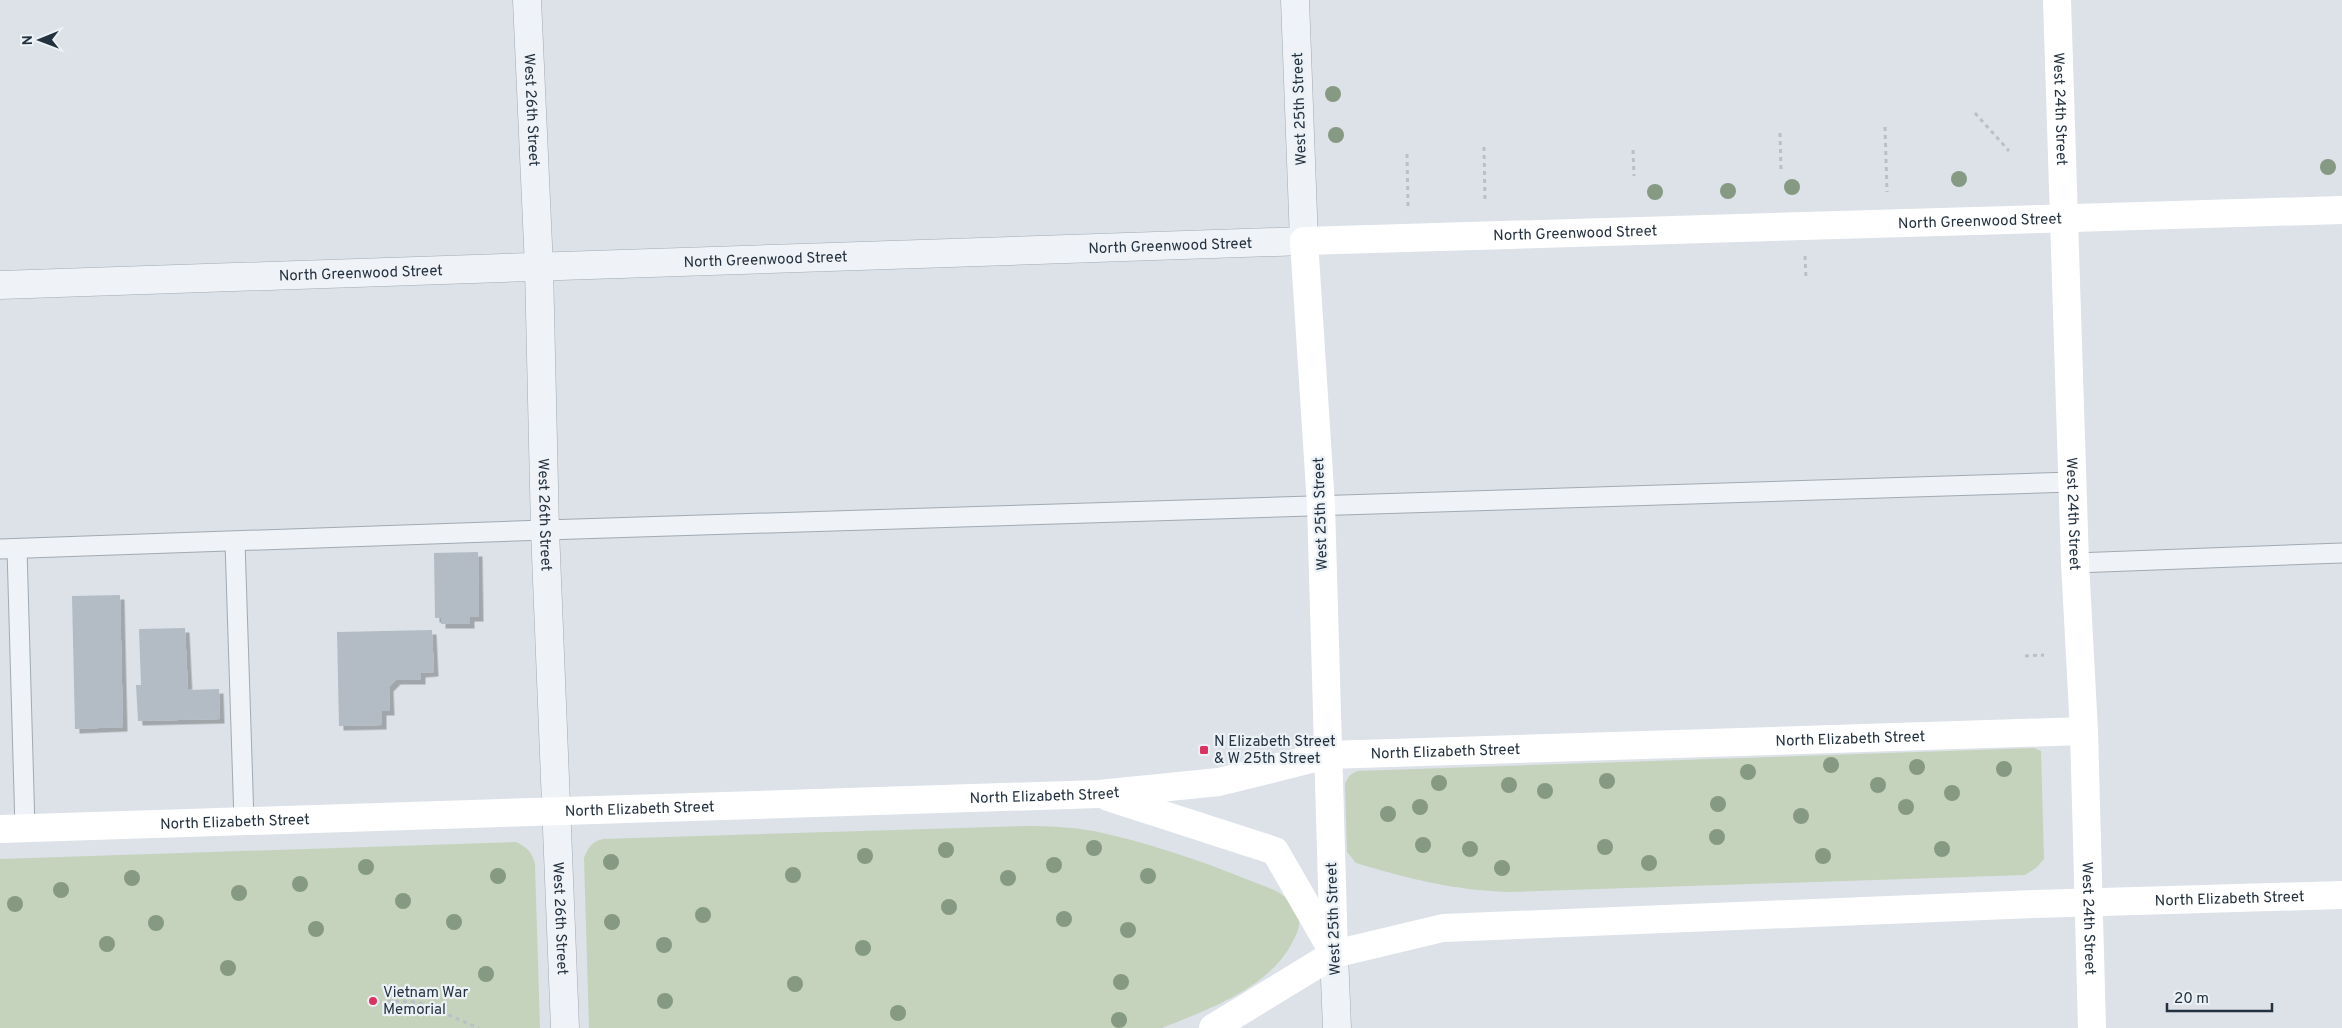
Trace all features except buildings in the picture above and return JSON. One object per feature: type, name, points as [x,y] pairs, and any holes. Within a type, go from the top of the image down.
[{"type":"main road","name":"West 24th Street","points":[[2057,0],[2072,482],[2084,731],[2087,903],[2092,1028]]},
{"type":"main road","name":"North Greenwood Street","points":[[1304,241],[2064,220],[2342,210]]},
{"type":"main road","name":"West 25th Street","points":[[1304,241],[1321,505],[1334,954]]},
{"type":"main road","name":"North Elizabeth Street","points":[[12,829],[1099,794],[1220,782],[1327,755],[2084,731]]},
{"type":"main road","points":[[1099,794],[1275,852],[1334,954]]},
{"type":"main road","name":"North Elizabeth Street","points":[[1213,1028],[1334,954],[1443,928],[2342,895]]},
{"type":"street","name":"West 26th Street","points":[[527,0],[539,267],[545,530],[558,811],[565,1028]]},
{"type":"street","name":"West 25th Street","points":[[1295,0],[1304,241]]},
{"type":"street","name":"North Greenwood Street","points":[[0,285],[1304,241]]},
{"type":"street","name":"West 25th Street","points":[[1334,954],[1337,1028]]},
{"type":"lane","points":[[12,829],[8,549],[545,530],[2072,482]]},
{"type":"lane","points":[[235,542],[244,822]]},
{"type":"lane","points":[[2075,563],[2342,553]]},
{"type":"path","points":[[1975,113],[2009,151]]},
{"type":"path","points":[[1885,127],[1887,193]]},
{"type":"path","points":[[1780,133],[1781,171]]},
{"type":"path","points":[[1484,147],[1485,202]]},
{"type":"path","points":[[1633,150],[1634,176]]},
{"type":"path","points":[[1407,154],[1408,207]]},
{"type":"path","points":[[1806,256],[1806,279]]},
{"type":"path","points":[[2024,656],[2044,655]]},
{"type":"path","points":[[386,1001],[418,1002],[479,1028]]},
{"type":"green space","points":[[2034,748],[2041,751],[2044,859],[2036,868],[2025,875],[1509,892],[1469,889],[1413,879],[1356,863],[1347,852],[1345,783],[1350,775],[1357,771]]},
{"type":"green space","points":[[1026,826],[1077,829],[1113,835],[1190,858],[1268,887],[1291,902],[1295,908],[1299,920],[1297,933],[1284,956],[1255,984],[1199,1013],[1162,1028],[589,1028],[584,858],[590,846],[599,840]]},
{"type":"green space","points":[[516,842],[528,850],[535,864],[540,1028],[0,1028],[0,859]]},
{"type":"place","name":"N Elizabeth Street & W 25th Street","points":[[1204,750]]},
{"type":"place","name":"Vietnam War Memorial","points":[[373,1001]]}]
